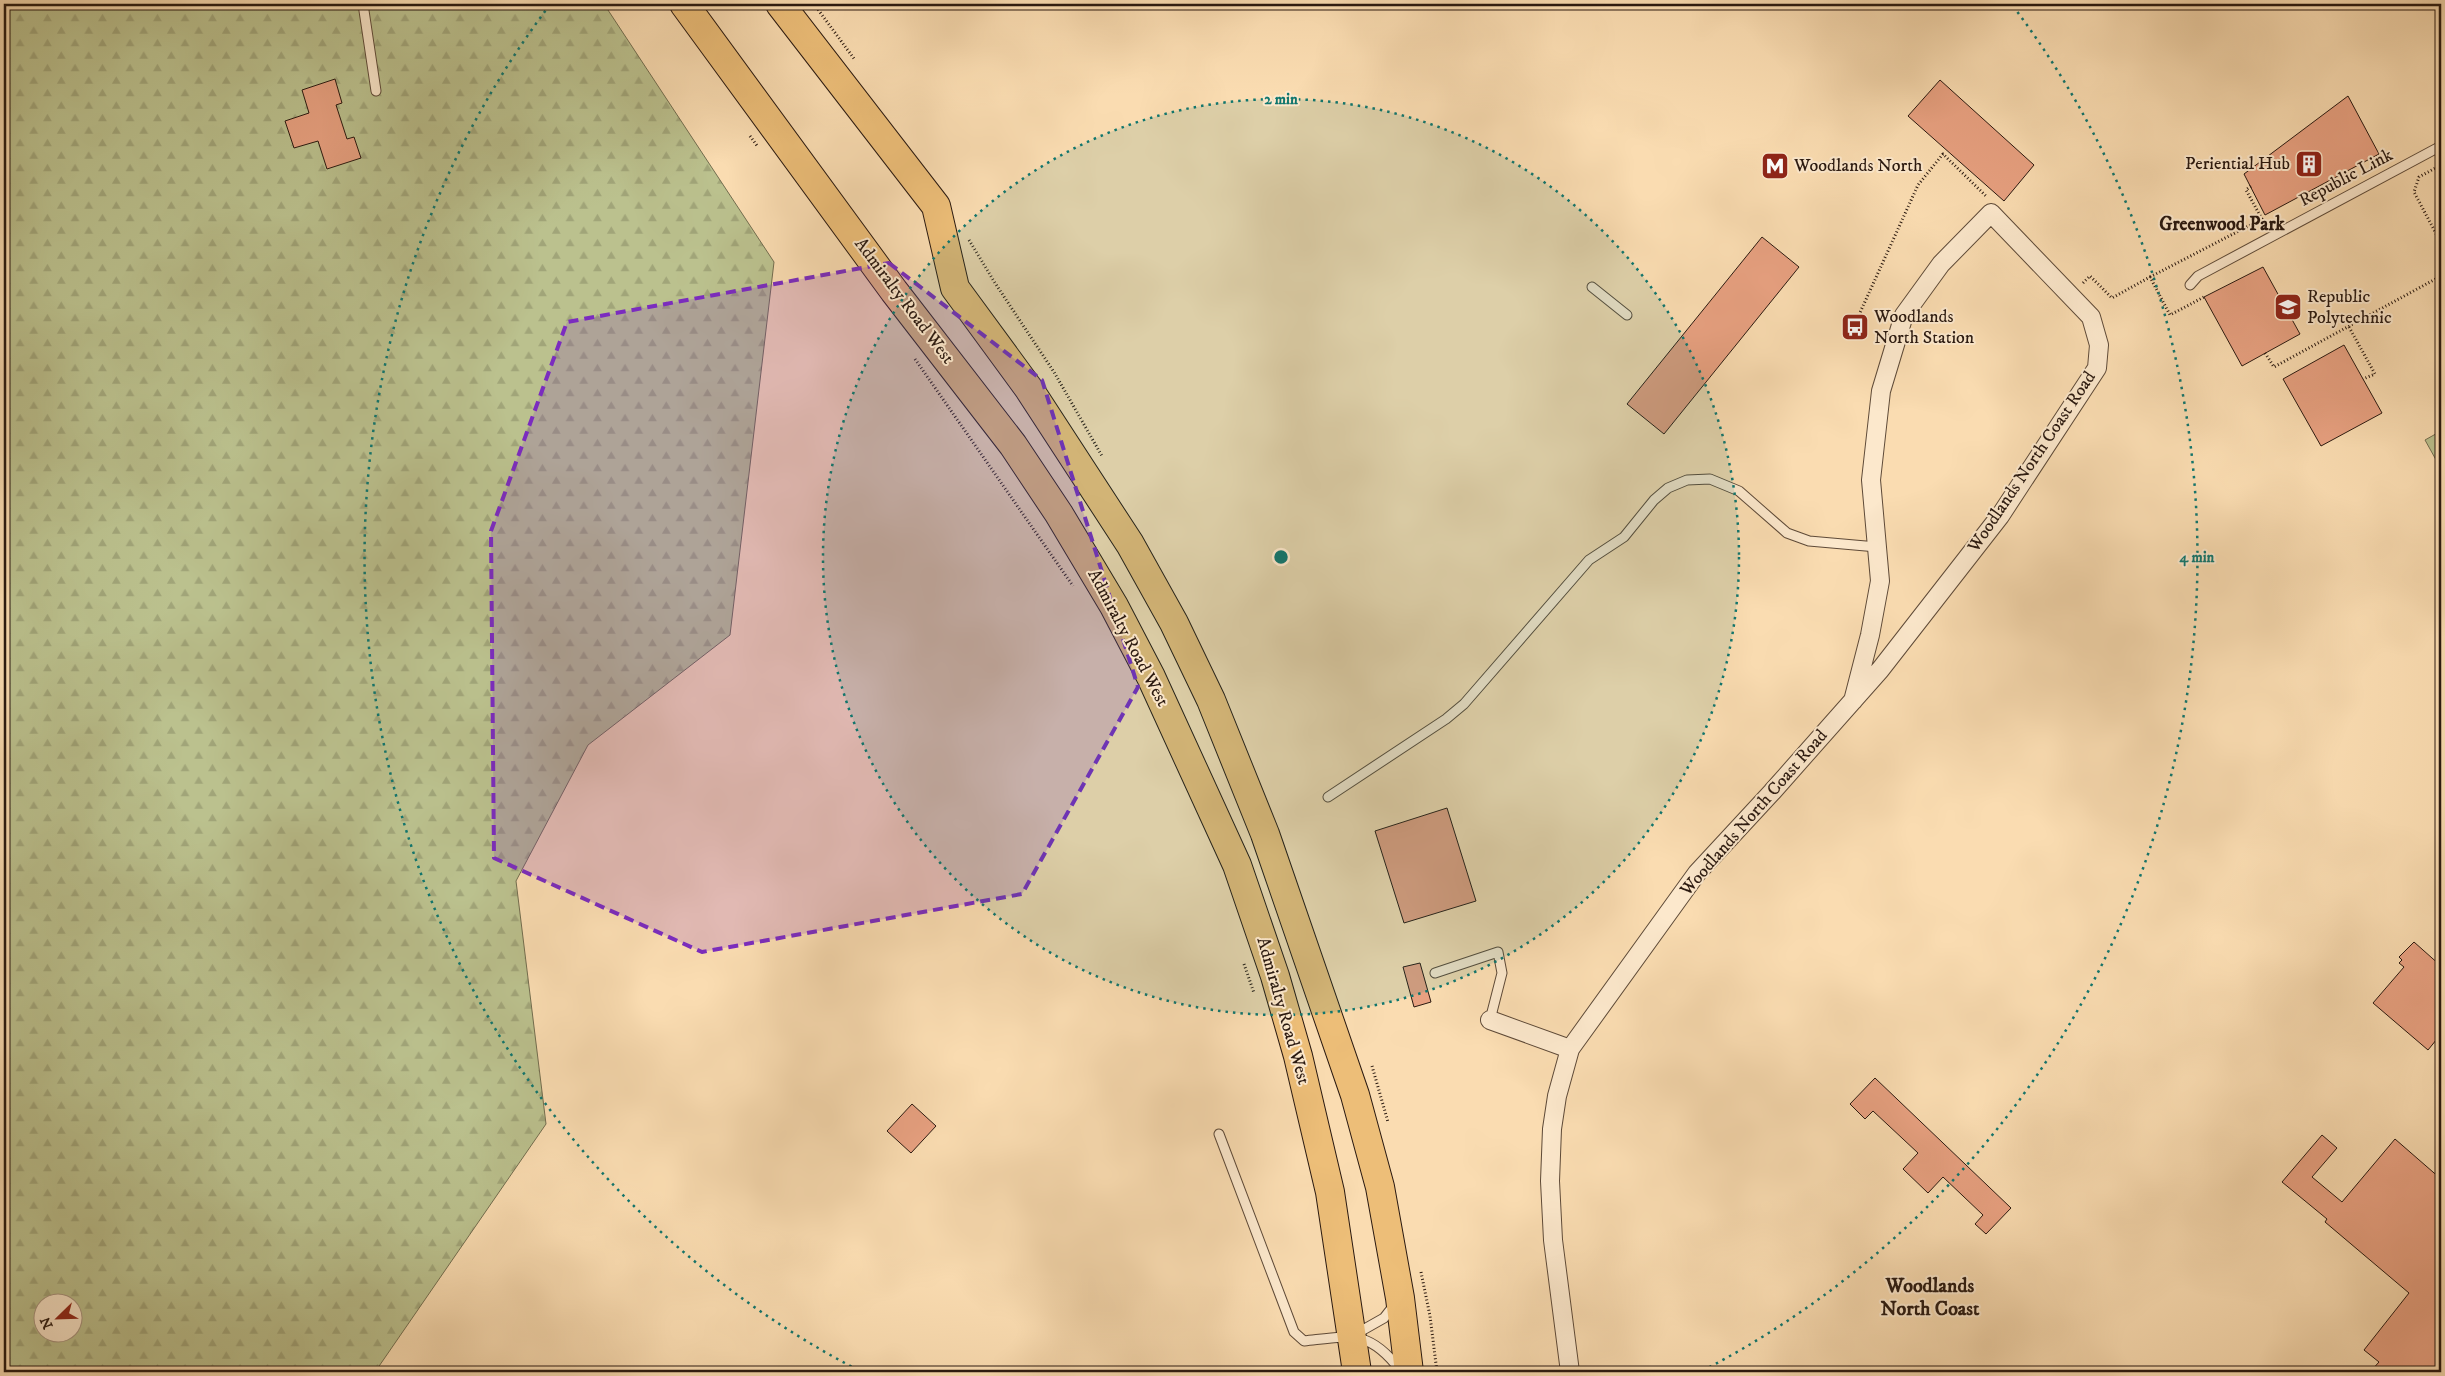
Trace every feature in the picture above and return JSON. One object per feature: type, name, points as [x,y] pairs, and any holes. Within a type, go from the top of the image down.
[{"type":"main road","points":[[780,4],[936,206],[955,288],[1029,388],[1130,544],[1174,623],[1211,700],[1265,834],[1355,1095],[1380,1187],[1400,1298],[1409,1372]]},
{"type":"main road","name":"Admiralty Road West","points":[[689,9],[894,291],[1014,445],[1059,514],[1104,590],[1151,677],[1237,865],[1275,976],[1298,1056],[1330,1192],[1357,1372]]},
{"type":"street","name":"Woodlands North Coast Road","points":[[1570,1372],[1553,1240],[1550,1181],[1552,1129],[1557,1096],[1570,1049],[1698,873],[1853,701],[2000,516],[2097,368],[2099,345],[2091,316],[1991,214],[1941,264],[1904,315],[1881,391],[1870,480],[1880,581],[1870,635],[1853,701]]},
{"type":"street","points":[[1490,1020],[1570,1049]]},
{"type":"lane","points":[[363,4],[376,91]]},
{"type":"lane","name":"Republic Link","points":[[2190,285],[2198,276],[2441,146]]},
{"type":"lane","points":[[1592,287],[1627,315]]},
{"type":"lane","points":[[1328,797],[1446,719],[1464,704],[1588,560],[1624,537],[1654,500],[1668,488],[1687,480],[1710,479],[1739,491],[1787,532],[1809,541],[1877,547]]},
{"type":"lane","points":[[1435,973],[1498,952],[1502,973],[1490,1020]]},
{"type":"lane","points":[[1219,1134],[1294,1332],[1304,1341],[1352,1336],[1384,1318],[1400,1298]]},
{"type":"lane","points":[[1352,1336],[1371,1342],[1388,1354],[1402,1372]]},
{"type":"path","points":[[747,133],[759,149]]},
{"type":"path","points":[[2441,165],[2419,176],[2414,192],[2441,243]]},
{"type":"path","points":[[2150,277],[2262,219],[2246,190],[2250,186]]},
{"type":"path","points":[[2265,353],[2274,367],[2441,276]]},
{"type":"path","points":[[2349,327],[2375,374],[2363,379]]},
{"type":"path","points":[[912,355],[952,409],[1077,593]]},
{"type":"path","points":[[1242,958],[1257,1001]]},
{"type":"highlighted area","points":[[889,263],[1042,380],[1138,687],[1022,894],[702,952],[494,858],[491,531],[567,322]]},
{"type":"green space","points":[[4,4],[604,4],[774,262],[730,635],[588,745],[516,881],[546,1124],[375,1372],[4,1372]]},
{"type":"green space","points":[[2441,431],[2441,467],[2440,467],[2425,440]]},
{"type":"building","points":[[335,79],[342,103],[336,105],[347,139],[354,137],[361,158],[327,169],[318,141],[294,148],[285,121],[309,113],[302,90]]},
{"type":"building","points":[[1940,80],[2034,165],[2004,201],[1908,116]]},
{"type":"building","name":"Periential Hub","points":[[2348,96],[2379,154],[2265,215],[2244,174]]},
{"type":"building","points":[[1762,237],[1799,267],[1664,434],[1627,404]]},
{"type":"building","points":[[2263,267],[2300,334],[2242,366],[2204,297]]},
{"type":"building","points":[[2344,345],[2382,413],[2321,446],[2283,379]]},
{"type":"building","points":[[1447,808],[1476,901],[1404,923],[1375,831]]},
{"type":"building","points":[[2414,942],[2441,966],[2441,1034],[2428,1050],[2373,1003],[2404,967],[2399,963],[2402,960],[2399,957]]},
{"type":"building","points":[[1420,963],[1431,1002],[1414,1007],[1403,967]]},
{"type":"building","points":[[1875,1078],[2011,1208],[1986,1234],[1975,1224],[1983,1215],[1943,1177],[1928,1193],[1903,1169],[1918,1153],[1873,1111],[1865,1119],[1850,1104]]},
{"type":"building","points":[[912,1104],[936,1126],[911,1153],[887,1131]]},
{"type":"building","points":[[2322,1135],[2337,1148],[2312,1177],[2342,1202],[2395,1139],[2441,1179],[2441,1372],[2370,1372],[2379,1362],[2364,1350],[2409,1293],[2325,1222],[2327,1219],[2282,1182]]},
{"type":"place","name":"Periential Hub","points":[[2309,164]]},
{"type":"place","name":"Woodlands North","points":[[1775,166]]},
{"type":"place","name":"Republic Polytechnic","points":[[2288,307]]},
{"type":"place","name":"Woodlands North Station","points":[[1855,327]]},
{"type":"district","name":"Greenwood Park","points":[[2222,224]]},
{"type":"district","name":"Woodlands North Coast","points":[[1930,1298]]}]
